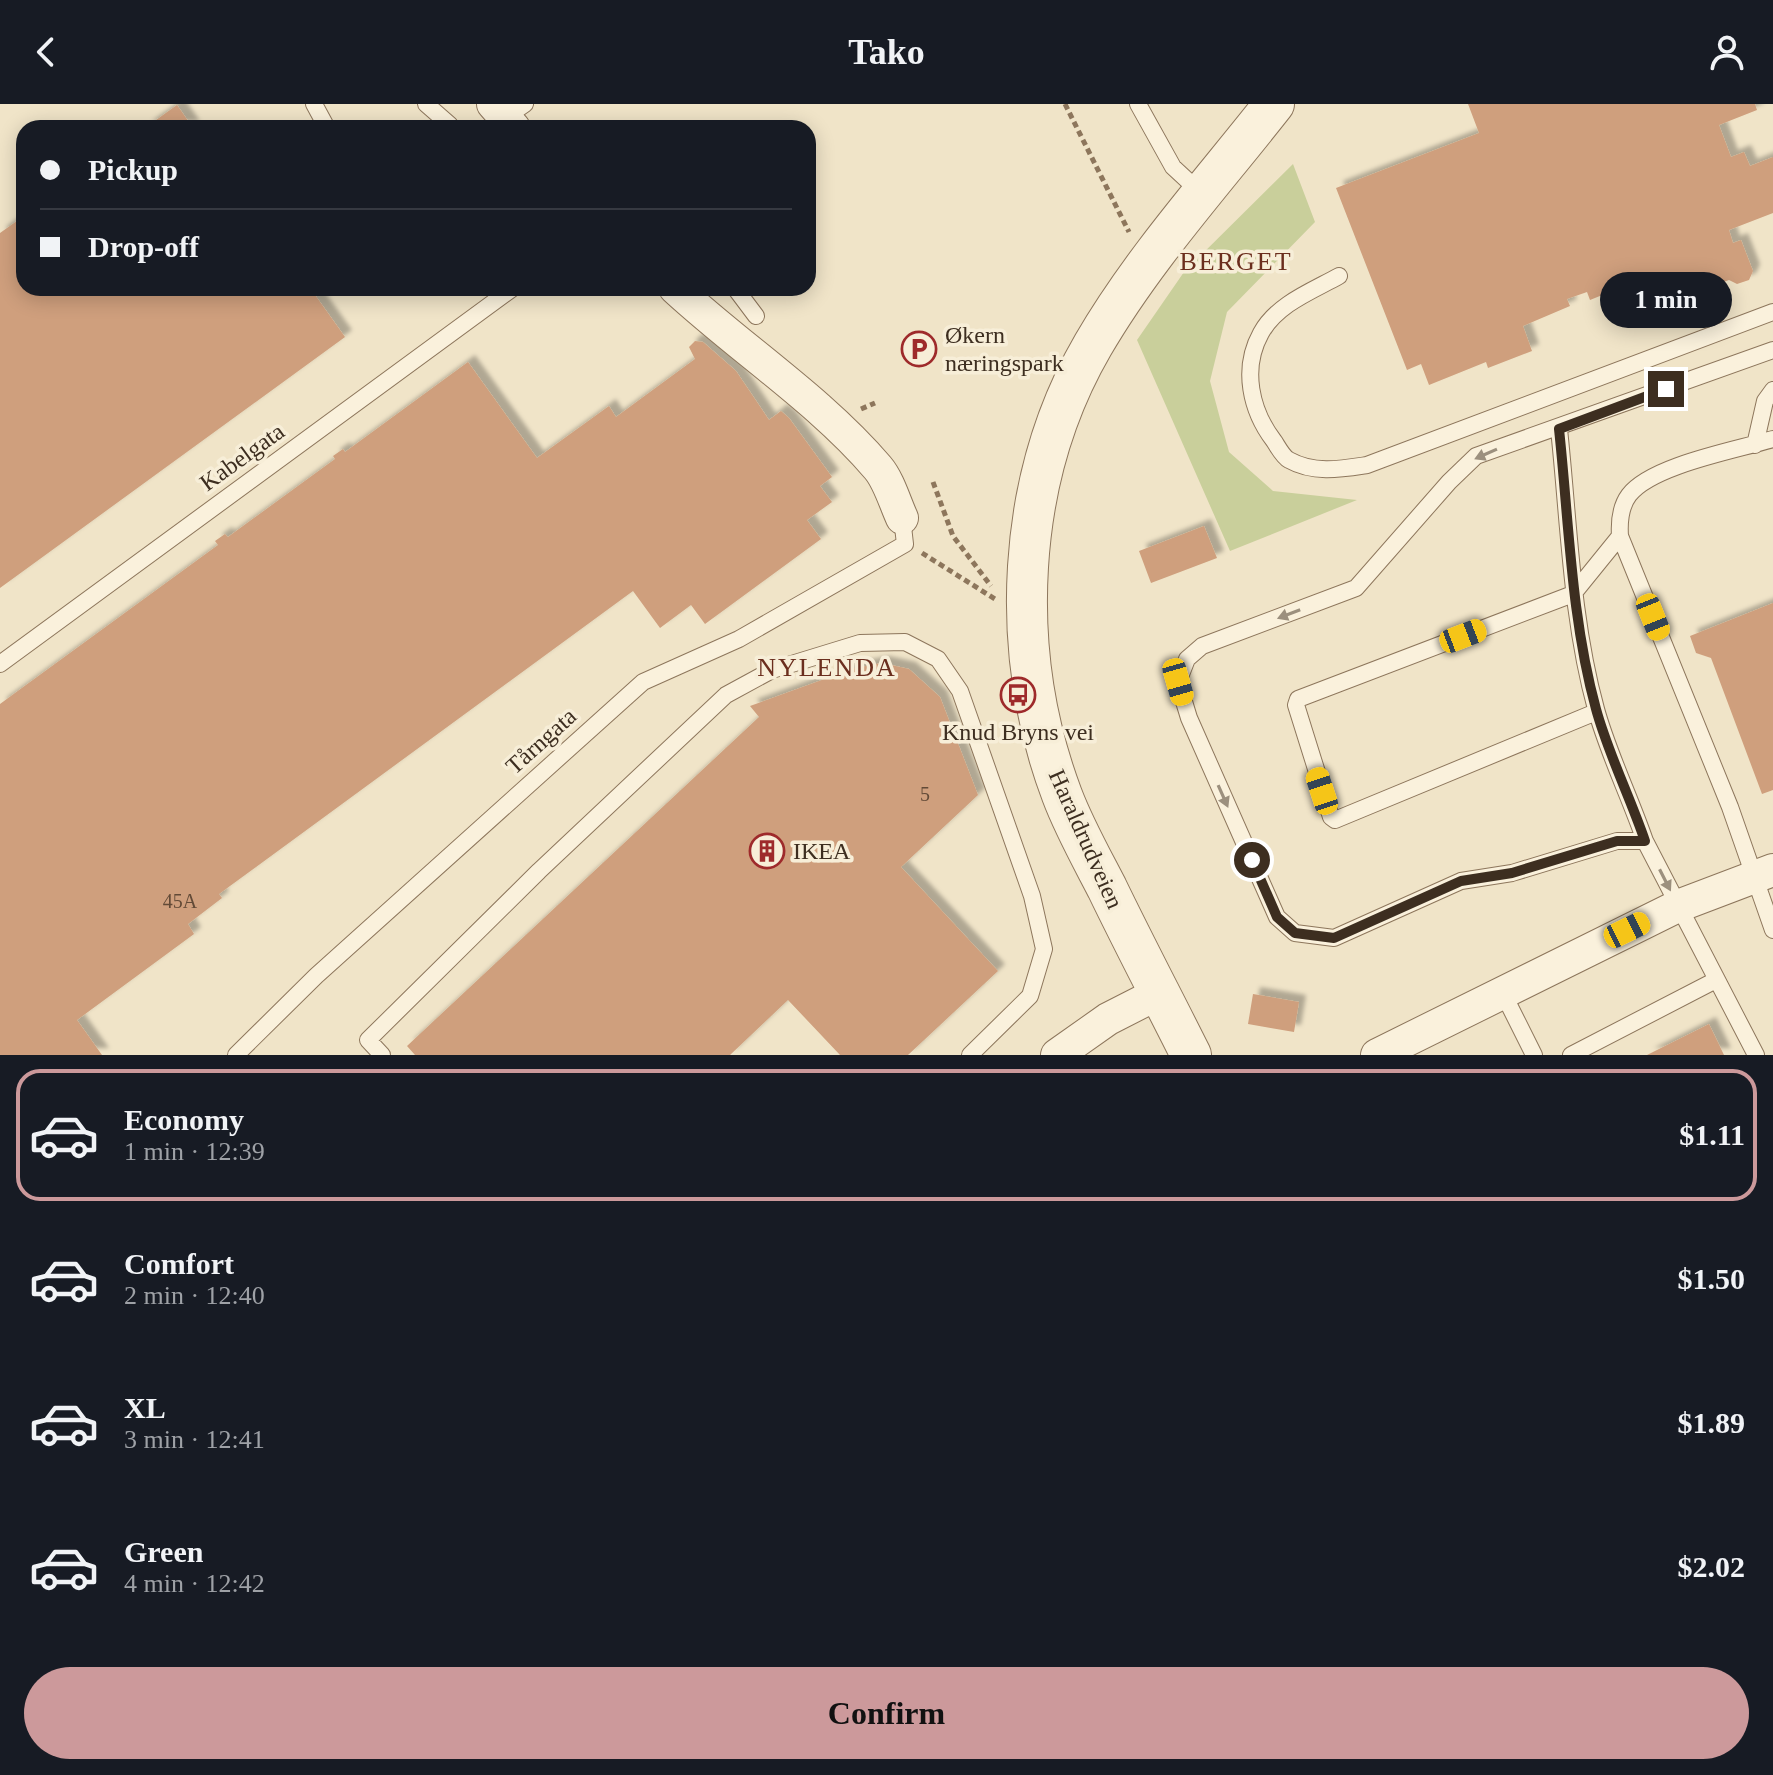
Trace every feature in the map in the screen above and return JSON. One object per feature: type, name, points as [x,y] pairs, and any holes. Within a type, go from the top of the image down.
[{"type":"street","name":"Haraldrudveien","points":[[1191,1055],[1059,784],[1038,714],[1032,672],[1027,585],[1039,487],[1068,396],[1117,306],[1274,104]]},
{"type":"street","points":[[684,296],[724,334],[810,402],[880,470],[904,531]]},
{"type":"street","points":[[1377,1055],[1678,906],[1763,873]]},
{"type":"street","points":[[1057,1055],[1108,1019],[1159,993]]},
{"type":"lane","points":[[426,104],[444,120]]},
{"type":"lane","points":[[1142,106],[1173,167],[1203,194]]},
{"type":"lane","points":[[1339,276],[1279,310],[1261,333],[1251,361],[1251,392],[1259,421],[1288,460],[1328,471],[1367,465],[1773,312]]},
{"type":"lane","name":"Kabelgata","points":[[0,664],[502,296]]},
{"type":"lane","points":[[741,296],[756,316]]},
{"type":"lane","points":[[1645,841],[1617,841],[1512,873],[1461,881],[1334,938],[1295,933],[1277,917],[1189,718],[1178,682],[1187,659],[1202,646],[1356,588],[1449,482],[1476,456],[1559,429],[1773,350]]},
{"type":"lane","points":[[1755,445],[1765,401],[1773,390]]},
{"type":"lane","points":[[1559,429],[1573,553],[1573,594],[1596,712],[1645,841],[1756,1055]]},
{"type":"lane","points":[[1773,439],[1646,481],[1623,505],[1620,536],[1730,807],[1763,873],[1773,930]]},
{"type":"lane","name":"Tårngata","points":[[236,1055],[316,976],[643,682],[739,639],[904,531]]},
{"type":"lane","points":[[1596,712],[1335,820],[1331,817],[1296,712],[1298,699],[1573,594],[1620,536]]},
{"type":"lane","points":[[382,1055],[368,1040],[539,871],[726,695],[772,670],[860,643],[905,642],[938,659],[960,691],[1032,896],[1044,949],[1030,996],[970,1055]]},
{"type":"lane","points":[[1571,1055],[1716,980]]},
{"type":"lane","points":[[1502,991],[1534,1055]]},
{"type":"path","points":[[1065,104],[1134,241]]},
{"type":"path","points":[[904,531],[1002,604],[953,536],[933,482]]},
{"type":"green space","points":[[1293,164],[1315,222],[1227,312],[1210,381],[1229,452],[1273,491],[1357,500],[1230,551],[1137,340],[1184,272]]},
{"type":"building","points":[[1468,104],[1755,104],[1757,110],[1719,125],[1731,157],[1744,152],[1750,166],[1773,157],[1773,213],[1729,230],[1733,243],[1741,240],[1753,271],[1749,280],[1737,284],[1729,280],[1667,304],[1656,274],[1634,283],[1640,299],[1629,304],[1622,287],[1590,300],[1587,292],[1567,299],[1570,306],[1523,326],[1532,351],[1488,368],[1486,362],[1429,385],[1421,364],[1407,370],[1336,188],[1479,133]]},
{"type":"building","points":[[177,105],[187,120],[156,120]]},
{"type":"building","points":[[16,222],[16,296],[316,296],[345,337],[0,588],[0,233]]},
{"type":"building","points":[[695,341],[703,342],[736,371],[769,420],[781,411],[789,418],[832,477],[820,486],[832,502],[807,520],[821,539],[705,624],[691,605],[660,628],[633,591],[219,894],[222,898],[188,924],[194,934],[77,1020],[102,1055],[0,1055],[0,704],[218,545],[215,541],[225,534],[228,537],[335,459],[333,456],[343,449],[345,452],[468,362],[537,458],[609,406],[616,417],[695,359],[689,347]]},
{"type":"building","points":[[1204,526],[1217,558],[1151,583],[1139,551]]},
{"type":"building","points":[[1773,603],[1773,790],[1762,794],[1711,658],[1696,653],[1690,636]]},
{"type":"building","name":"IKEA","points":[[882,663],[909,669],[940,697],[978,795],[901,867],[998,971],[908,1055],[840,1055],[788,1000],[730,1055],[415,1055],[407,1046],[759,717],[750,706],[855,668]]},
{"type":"building","points":[[1253,994],[1299,1002],[1294,1032],[1248,1024]]},
{"type":"building","points":[[1709,1024],[1724,1055],[1647,1055]]},
{"type":"place","name":"Økern næringspark","points":[[919,349]]},
{"type":"place","name":"Knud Bryns vei","points":[[1018,695]]},
{"type":"place","name":"IKEA","points":[[767,851]]},
{"type":"district","name":"BERGET","points":[[1236,261]]},
{"type":"district","name":"NYLENDA","points":[[827,667]]},
{"type":"route","points":[[1252,860],[1277,917],[1295,933],[1334,938],[1461,881],[1512,873],[1577,850],[1617,841],[1645,841],[1628,789],[1596,712],[1584,658],[1573,594],[1573,553],[1559,429],[1666,389]]}]
